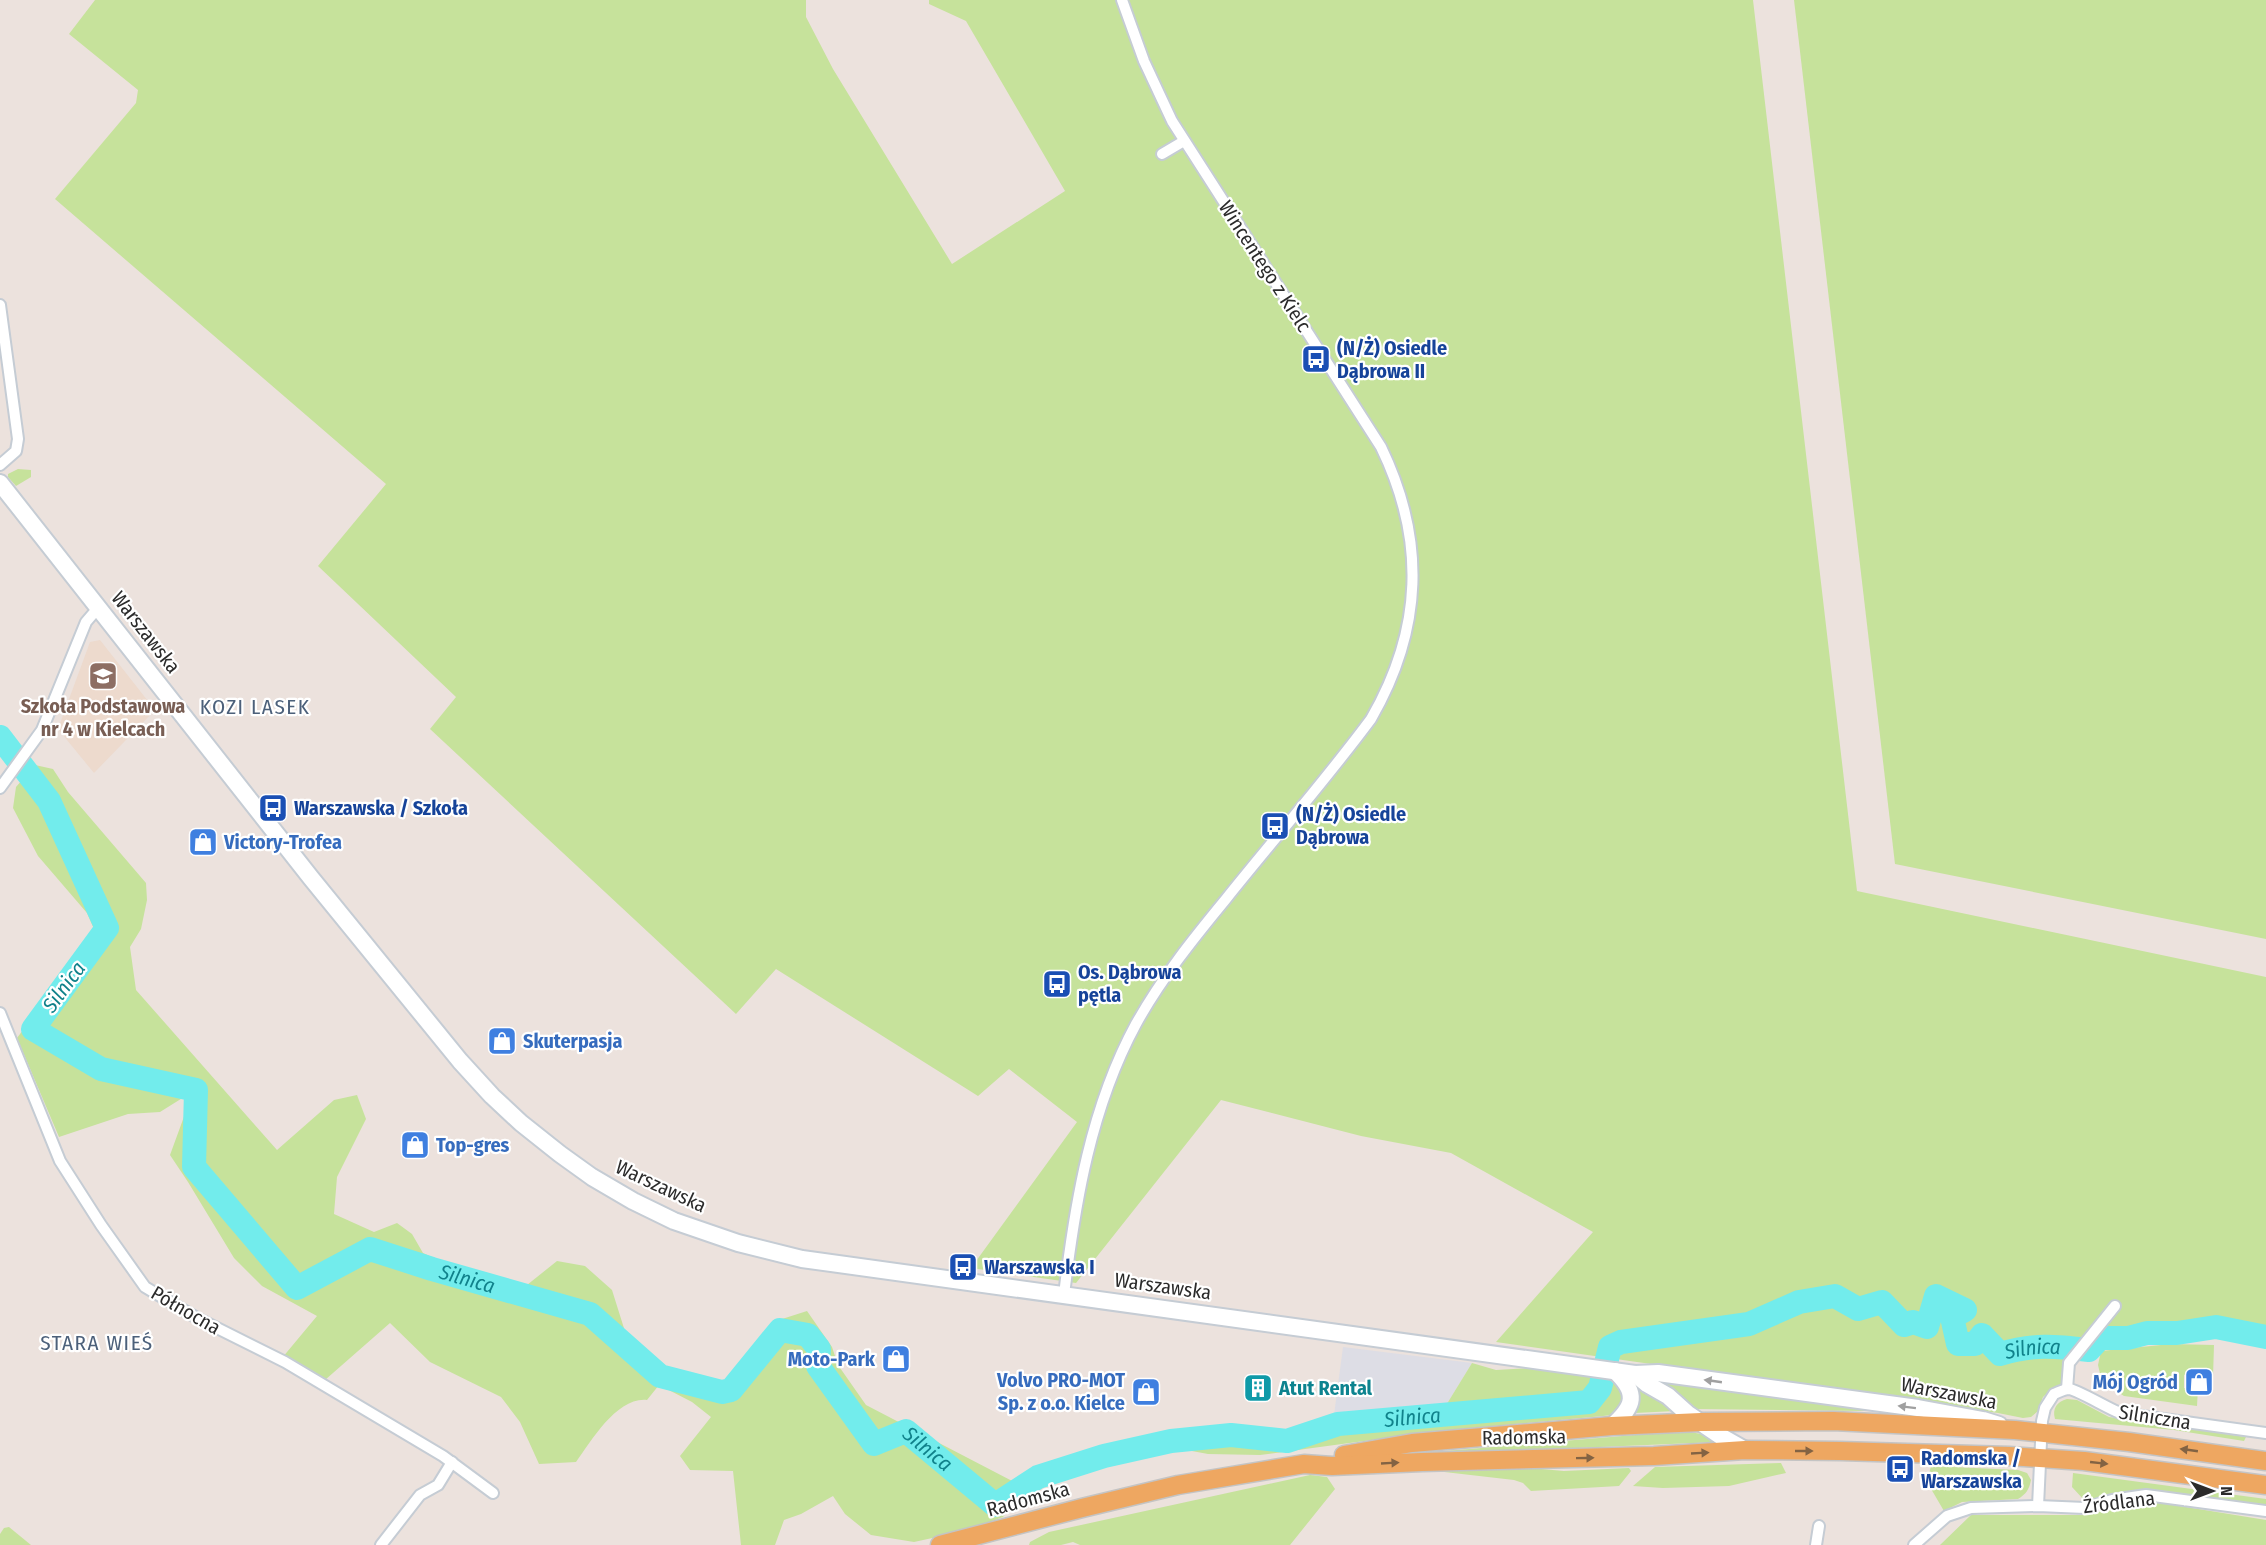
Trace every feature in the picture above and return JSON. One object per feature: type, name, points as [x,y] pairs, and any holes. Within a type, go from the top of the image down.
[{"type":"main road","name":"Warszawska","points":[[1612,1426],[1701,1422],[1842,1422],[2015,1430]]},
{"type":"main road","name":"Radomska","points":[[940,1545],[1178,1485],[1305,1464],[1330,1456],[1364,1453],[1412,1443],[1612,1426]]},
{"type":"main road","points":[[2015,1430],[2129,1442],[2266,1461]]},
{"type":"main road","name":"Radomska","points":[[1305,1464],[1332,1466],[1654,1456],[1745,1450]]},
{"type":"main road","points":[[1745,1450],[2040,1458],[2149,1469],[2266,1485]]},
{"type":"street","name":"Wincentego z Kielc","points":[[1064,1295],[1083,1170],[1104,1100],[1132,1031],[1179,957],[1371,719],[1382,700],[1401,655],[1412,602],[1413,566],[1409,529],[1401,494],[1381,447],[1184,141],[1143,61],[1122,0]]},
{"type":"street","points":[[1162,154],[1184,141]]},
{"type":"street","points":[[0,305],[18,444],[14,454],[0,465]]},
{"type":"street","name":"Warszawska","points":[[0,483],[319,887],[460,1061],[521,1123],[592,1177],[674,1221],[738,1243],[802,1259],[1635,1374],[1658,1373],[1917,1408],[1983,1420],[2015,1430]]},
{"type":"street","points":[[0,788],[42,730],[86,622],[98,608]]},
{"type":"street","name":"Północna","points":[[0,1013],[60,1161],[101,1225],[145,1287],[197,1318],[285,1362],[452,1462],[493,1493]]},
{"type":"street","points":[[2038,1506],[2045,1408],[2054,1394],[2067,1389],[2070,1363],[2115,1306]]},
{"type":"street","points":[[1612,1426],[1624,1416],[1631,1399],[1625,1381],[1615,1371]]},
{"type":"street","name":"Warszawska","points":[[1635,1374],[1701,1422],[1745,1450]]},
{"type":"street","name":"Silniczna","points":[[2067,1389],[2077,1391],[2106,1408],[2120,1413],[2266,1433]]},
{"type":"street","points":[[381,1545],[420,1495],[438,1485],[452,1462]]},
{"type":"street","name":"Źródlana","points":[[1914,1545],[1947,1516],[1971,1508],[2038,1506],[2085,1508],[2112,1500],[2146,1495],[2266,1511]]},
{"type":"street","points":[[1816,1545],[1818,1526]]},
{"type":"shaded area","name":"Szkoła Podstawowa nr 4 w Kielcach","points":[[100,640],[155,710],[94,773],[58,729],[90,642]]},
{"type":"shaded area","points":[[1343,1347],[1472,1363],[1445,1407],[1340,1418],[1334,1415]]},
{"type":"green space","points":[[95,0],[806,0],[806,17],[833,69],[952,264],[1065,191],[966,21],[929,4],[929,0],[1753,0],[1857,891],[2266,977],[2266,1341],[2211,1337],[2096,1348],[2086,1343],[2065,1382],[2043,1397],[2038,1411],[2031,1417],[2023,1418],[1496,1342],[1593,1232],[1451,1153],[1361,1136],[1221,1100],[1076,1283],[971,1268],[1077,1122],[1009,1069],[978,1096],[776,969],[736,1014],[430,729],[456,697],[318,566],[386,484],[55,199],[136,103],[138,90],[69,34]]},
{"type":"green space","points":[[1794,0],[2266,0],[2266,939],[1895,864]]},
{"type":"green space","points":[[18,469],[31,470],[31,477],[16,486],[8,474]]},
{"type":"green space","points":[[35,765],[53,769],[68,792],[146,883],[147,900],[141,929],[130,947],[136,990],[277,1150],[334,1100],[357,1095],[366,1119],[337,1177],[334,1214],[374,1232],[397,1223],[412,1234],[423,1253],[465,1272],[522,1289],[557,1261],[585,1266],[612,1290],[628,1341],[661,1374],[730,1387],[746,1355],[782,1319],[807,1311],[832,1347],[838,1365],[866,1405],[1016,1483],[1021,1494],[1003,1517],[969,1530],[914,1542],[871,1535],[845,1514],[833,1496],[801,1514],[784,1520],[775,1545],[741,1545],[733,1471],[690,1470],[680,1456],[711,1417],[692,1402],[659,1385],[647,1400],[636,1401],[616,1412],[576,1462],[539,1464],[520,1422],[501,1397],[430,1362],[390,1323],[325,1380],[282,1358],[317,1316],[262,1286],[234,1258],[170,1155],[189,1103],[184,1097],[160,1112],[128,1114],[59,1137],[17,1038],[90,941],[94,929],[87,913],[38,856],[13,808],[16,787]]},
{"type":"green space","points":[[2171,1344],[2214,1345],[2213,1377],[2184,1375],[2184,1388],[2198,1389],[2197,1406],[2124,1396],[2102,1382],[2098,1365],[2101,1351]]},
{"type":"green space","points":[[1472,1363],[1496,1370],[1532,1368],[1615,1381],[1623,1394],[1622,1405],[1611,1415],[1438,1431],[1260,1455],[1208,1454],[1181,1449],[1175,1443],[1188,1438],[1217,1434],[1253,1431],[1278,1434],[1310,1429],[1340,1418],[1445,1407]]},
{"type":"green space","points":[[1655,1381],[1863,1408],[1866,1411],[1693,1409]]},
{"type":"green space","points":[[1636,1386],[1646,1390],[1675,1411],[1635,1413],[1639,1405]]},
{"type":"green space","points":[[2067,1399],[2077,1400],[2109,1417],[2246,1437],[2244,1441],[2174,1430],[2055,1419],[2056,1406]]},
{"type":"green space","points":[[1671,1432],[1701,1434],[1717,1442],[1433,1454],[1433,1452]]},
{"type":"green space","points":[[1781,1463],[1786,1473],[1729,1486],[1663,1488],[1633,1486],[1655,1467]]},
{"type":"green space","points":[[1931,1466],[2018,1470],[2027,1473],[2031,1480],[2027,1491],[2018,1499],[1962,1502],[1944,1511],[1927,1482]]},
{"type":"green space","points":[[1518,1467],[1564,1471],[1629,1468],[1631,1471],[1619,1486],[1531,1491],[1523,1483],[1514,1480],[1427,1470]]},
{"type":"green space","points":[[2073,1473],[2266,1499],[2266,1506],[2146,1490],[2084,1500],[2072,1487]]},
{"type":"green space","points":[[1310,1475],[1327,1477],[1335,1489],[1290,1545],[1080,1545],[1073,1542],[1061,1545],[1029,1545],[1030,1542],[1049,1532]]},
{"type":"green space","points":[[2149,1501],[2266,1520],[2266,1545],[1940,1545],[1971,1515],[2085,1515]]},
{"type":"green space","points":[[9,1527],[31,1545],[0,1545],[0,1534],[4,1528]]},
{"type":"waterway","name":"Silnica","points":[[0,737],[49,801],[107,928],[33,1029],[101,1069],[196,1090],[194,1167],[297,1288],[370,1249],[590,1314],[660,1376],[722,1392],[731,1390],[780,1330],[808,1335],[819,1349],[818,1366],[874,1444],[906,1431],[995,1505],[1038,1477],[1104,1456],[1171,1441],[1231,1435],[1287,1441],[1338,1424],[1589,1402],[1600,1388],[1610,1347],[1621,1342],[1749,1324],[1799,1302],[1835,1296],[1858,1309],[1882,1302],[1904,1325],[1913,1322],[1927,1327],[1936,1296],[1965,1310],[1952,1317],[1958,1344],[1975,1344],[1982,1335],[2000,1354],[2044,1347],[2089,1350],[2100,1338],[2128,1338],[2147,1333],[2177,1333],[2216,1327],[2266,1337]]},
{"type":"place","name":"(N/Ż) Osiedle Dąbrowa II","points":[[1316,359]]},
{"type":"place","name":"Szkoła Podstawowa nr 4 w Kielcach","points":[[103,676]]},
{"type":"place","name":"Warszawska / Szkoła","points":[[273,808]]},
{"type":"place","name":"(N/Ż) Osiedle Dąbrowa","points":[[1275,826]]},
{"type":"place","name":"Victory-Trofea","points":[[203,842]]},
{"type":"place","name":"Os. Dąbrowa pętla","points":[[1057,984]]},
{"type":"place","name":"Skuterpasja","points":[[502,1041]]},
{"type":"place","name":"Top-gres","points":[[415,1145]]},
{"type":"place","name":"Warszawska I","points":[[963,1267]]},
{"type":"place","name":"Moto-Park","points":[[896,1359]]},
{"type":"place","name":"Mój Ogród","points":[[2199,1382]]},
{"type":"place","name":"Atut Rental","points":[[1258,1388]]},
{"type":"place","name":"Volvo PRO-MOT Sp. z o.o. Kielce","points":[[1146,1392]]},
{"type":"place","name":"Radomska / Warszawska","points":[[1900,1469]]},
{"type":"district","name":"KOZI LASEK","points":[[255,707]]},
{"type":"district","name":"STARA WIEŚ","points":[[97,1343]]}]
